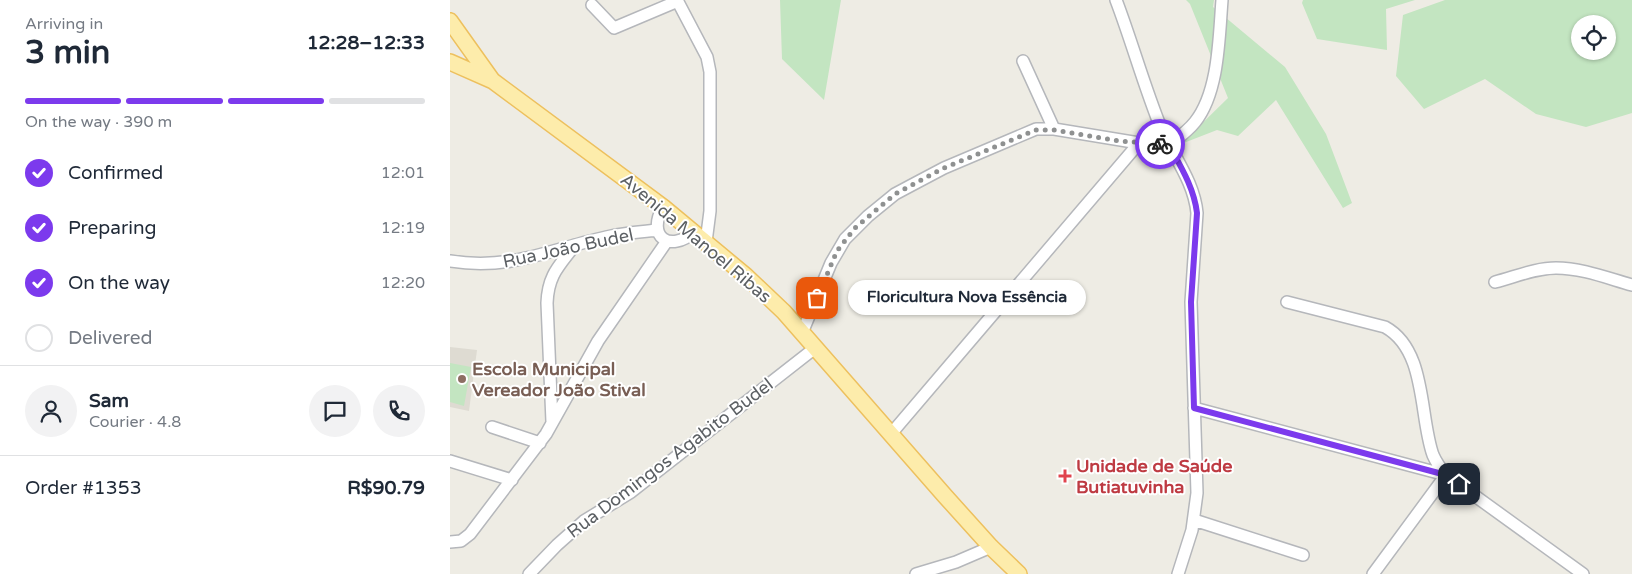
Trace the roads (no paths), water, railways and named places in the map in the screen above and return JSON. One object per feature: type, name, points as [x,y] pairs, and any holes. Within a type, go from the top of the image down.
[{"type":"main road","name":"Avenida Manoel Ribas","points":[[450,20],[493,81]]},
{"type":"main road","name":"Avenida Manoel Ribas","points":[[450,62],[493,81],[663,207],[766,294],[802,332],[991,547],[1019,574]]},
{"type":"street","points":[[1116,0],[1143,82],[1169,145],[1192,190],[1197,213],[1191,302],[1197,493],[1194,520],[1178,574]]},
{"type":"street","points":[[802,332],[837,251],[855,228],[882,204],[903,190],[944,168],[1036,130],[1054,130],[1139,143],[1169,145],[1195,123],[1206,102],[1216,60],[1222,0]]},
{"type":"street","points":[[592,5],[614,28],[678,1],[707,57],[710,72],[710,211],[706,242]]},
{"type":"street","points":[[1023,61],[1054,130]]},
{"type":"street","points":[[890,434],[1139,143]]},
{"type":"street","points":[[663,207],[657,220],[657,230],[662,238],[673,242],[683,240],[694,232]]},
{"type":"street","name":"Rua João Budel","points":[[450,260],[482,264],[516,261],[612,235],[657,230]]},
{"type":"street","points":[[453,542],[461,541],[470,534],[540,442],[603,333],[667,241]]},
{"type":"street","points":[[552,424],[547,303],[548,285],[554,272],[576,245]]},
{"type":"street","points":[[1495,282],[1540,270],[1569,268],[1632,285]]},
{"type":"street","points":[[1287,302],[1374,323],[1394,332],[1402,341],[1413,365],[1423,401],[1431,448],[1436,461],[1446,475],[1583,574]]},
{"type":"street","name":"Rua Domingos Agabito Budel","points":[[530,574],[564,538],[584,521],[631,492],[815,348]]},
{"type":"street","points":[[1194,408],[1446,475]]},
{"type":"street","points":[[492,427],[540,442]]},
{"type":"street","points":[[450,461],[512,480]]},
{"type":"street","points":[[1373,574],[1446,475]]},
{"type":"street","points":[[1194,520],[1303,555]]},
{"type":"street","points":[[916,574],[956,562],[991,547]]},
{"type":"place","name":"Floricultura Nova Essência","points":[[817,298]]},
{"type":"place","name":"Escola Municipal Vereador João Stival","points":[[462,379]]},
{"type":"place","name":"Unidade de Saúde Butiatuvinha","points":[[1065,476]]}]
